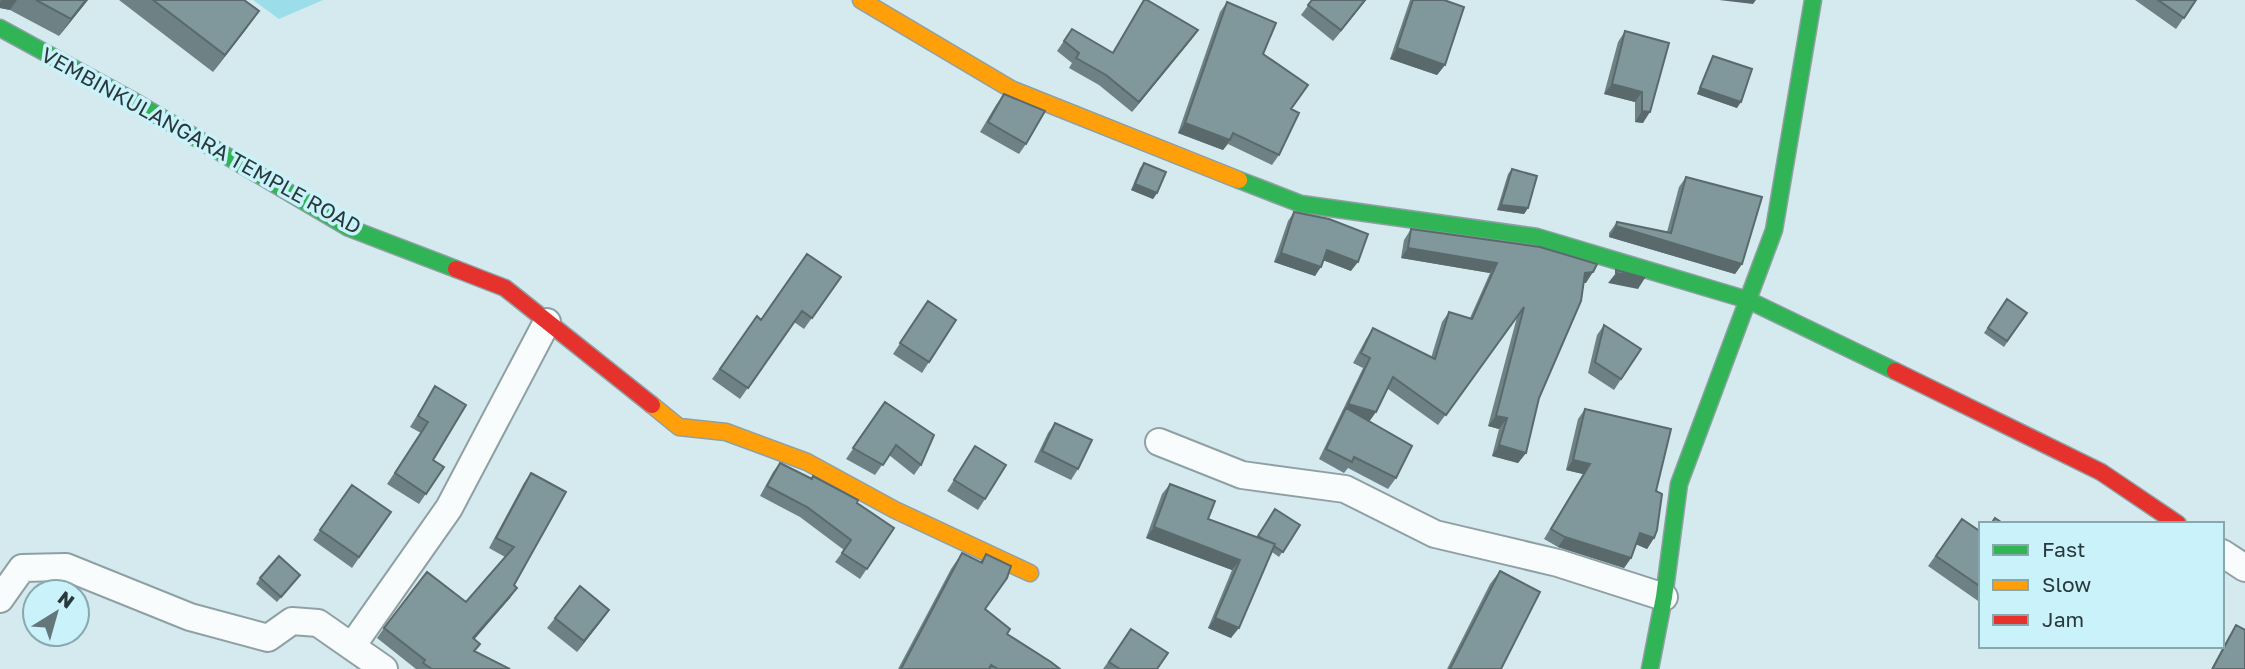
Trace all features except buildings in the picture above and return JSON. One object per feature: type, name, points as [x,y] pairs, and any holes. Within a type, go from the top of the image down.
[{"type":"street","points":[[861,0],[1012,89],[1301,204],[1537,237],[1748,300],[2101,472],[2176,522]]},
{"type":"street","points":[[1650,669],[1664,597],[1679,484],[1774,230],[1813,0]]},
{"type":"street","name":"VEMBINKULANGARA TEMPLE ROAD","points":[[0,28],[130,99],[349,228],[505,288],[680,427],[726,432],[807,462],[895,510],[1030,573]]},
{"type":"street","points":[[352,646],[449,508],[547,322]]},
{"type":"street","points":[[1159,442],[1242,475],[1345,489],[1436,534],[1558,563],[1664,597]]},
{"type":"street","points":[[2224,554],[2245,568]]},
{"type":"street","points":[[0,599],[22,568],[66,567],[190,617],[268,638],[292,621],[318,623],[384,669]]},
{"type":"shaded area","points":[[253,0],[323,0],[279,19]]},
{"type":"traffic: fast","points":[[1650,669],[1664,597],[1679,484],[1774,230],[1813,0]]},
{"type":"traffic: fast","points":[[0,28],[130,99],[349,228],[456,269]]},
{"type":"traffic: fast","points":[[1239,180],[1301,204],[1537,237],[1748,300],[1895,371]]},
{"type":"traffic: slow","points":[[861,0],[1011,89],[1239,180]]},
{"type":"traffic: slow","points":[[652,405],[679,427],[726,432],[807,462],[895,510],[1030,573]]},
{"type":"traffic: jam","points":[[456,269],[505,288],[652,405]]},
{"type":"traffic: jam","points":[[1895,371],[2101,472],[2175,522]]}]
